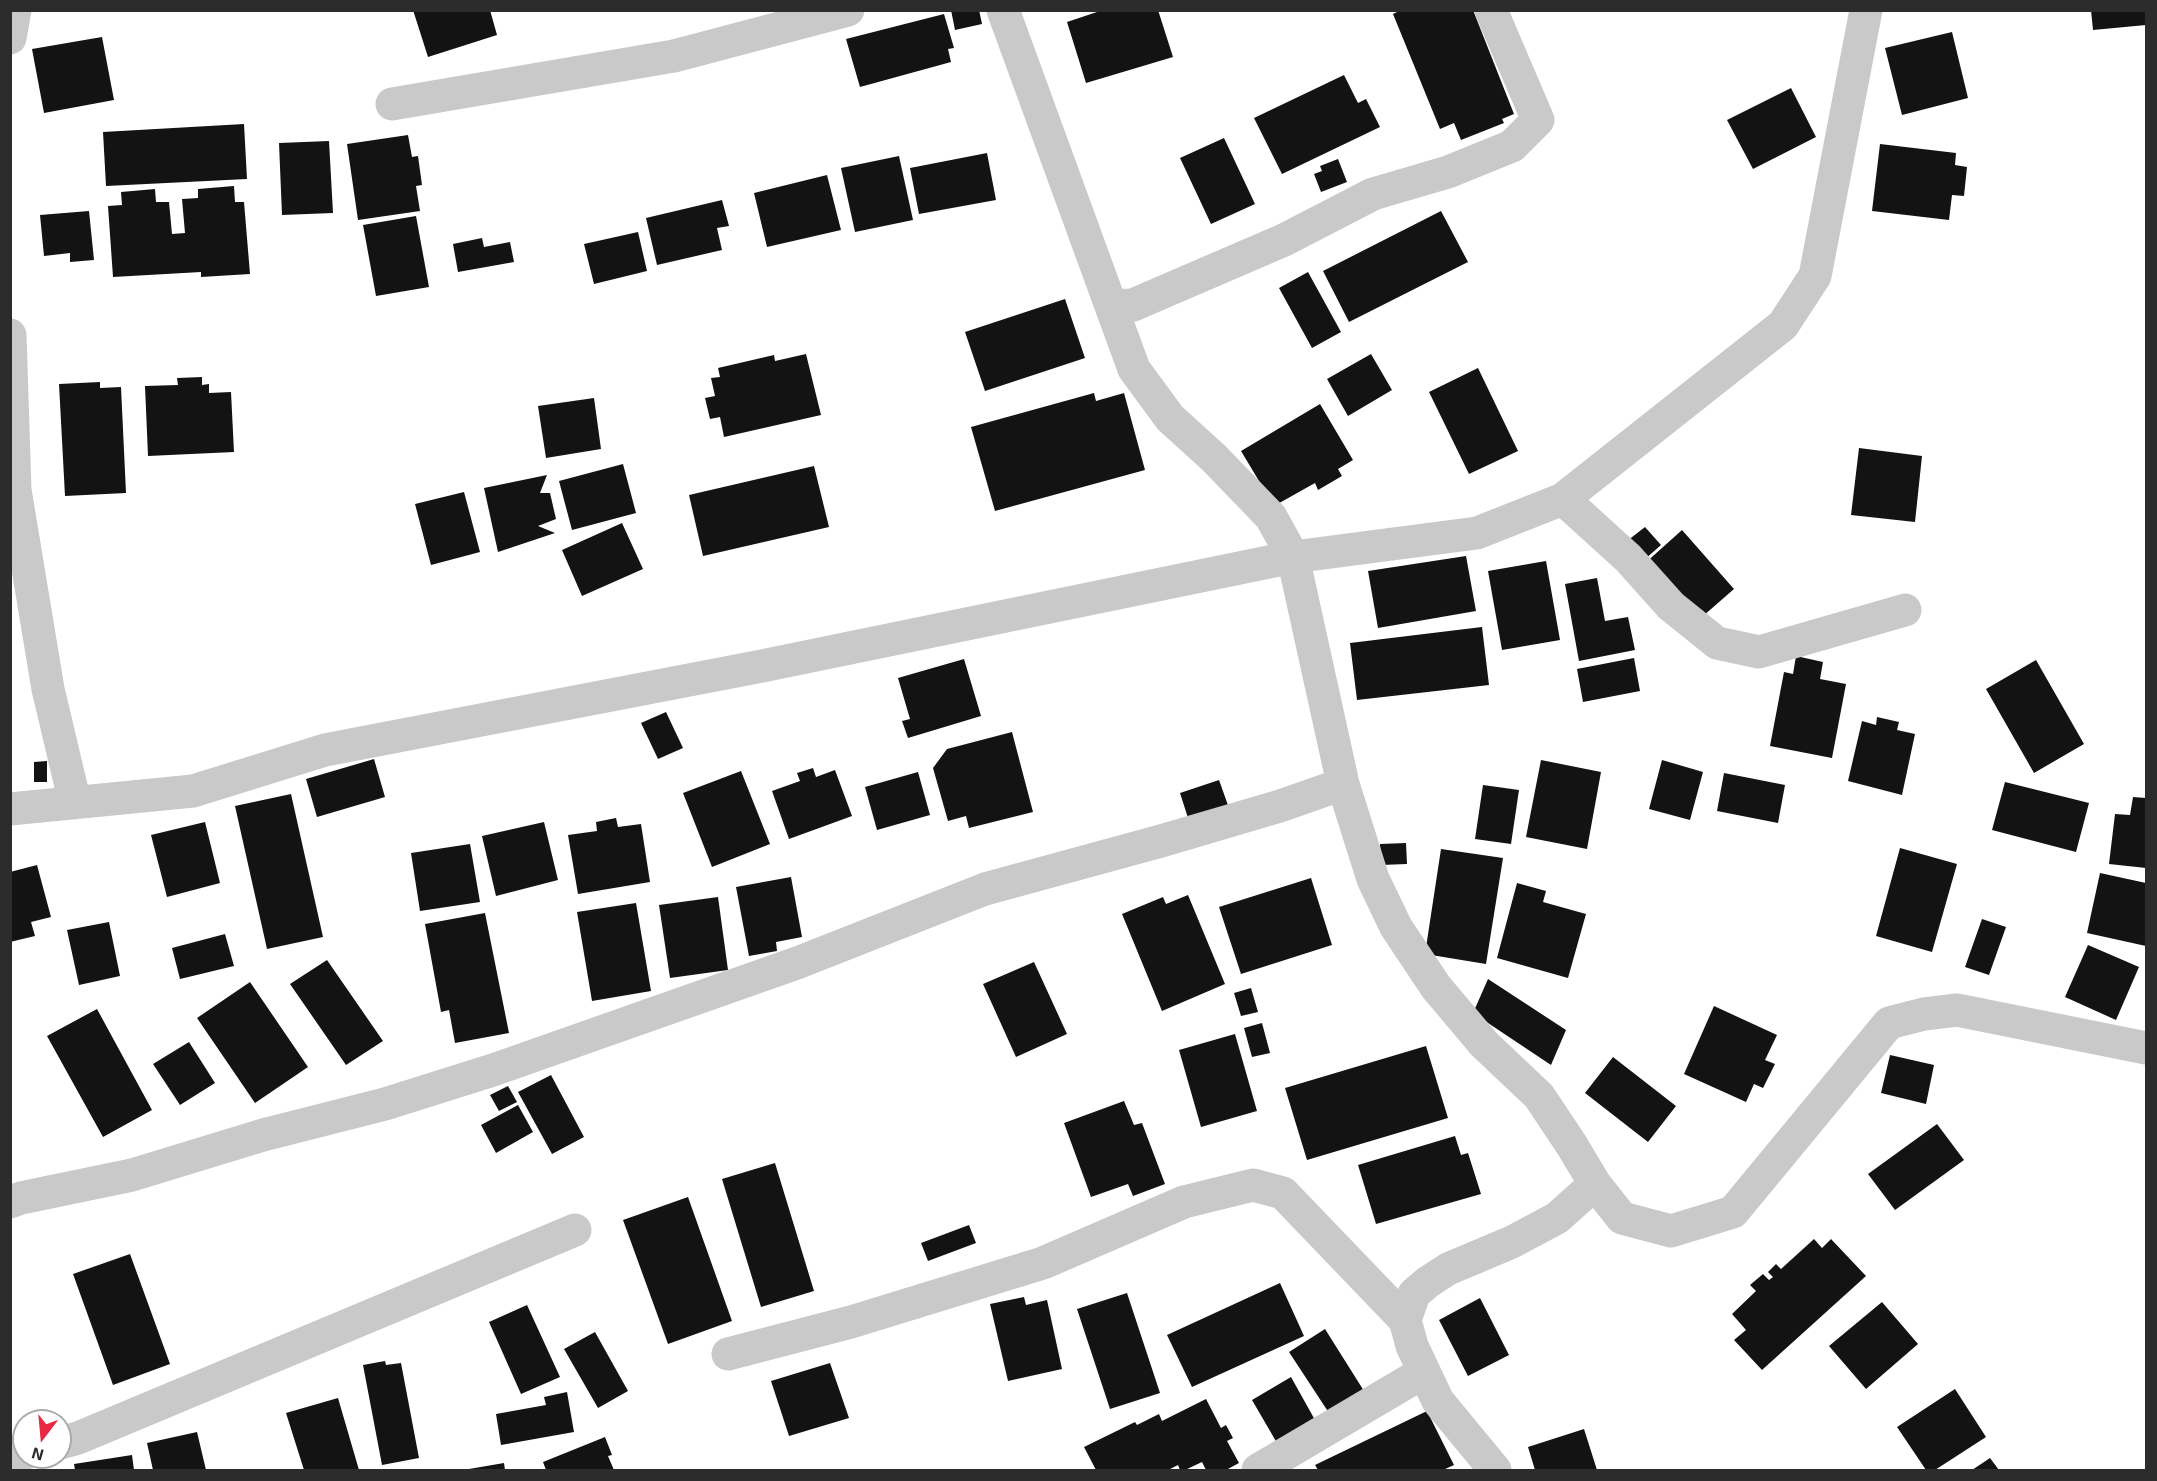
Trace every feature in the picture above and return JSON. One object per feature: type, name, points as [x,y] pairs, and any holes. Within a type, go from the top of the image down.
[{"type":"street","points":[[10,38],[15,10]]},
{"type":"street","points":[[392,104],[674,56],[848,10]]},
{"type":"street","points":[[1003,10],[1134,369],[1170,418],[1214,458],[1271,517],[1293,557],[1343,784],[1373,879],[1396,927],[1436,987],[1484,1044],[1539,1096],[1595,1184],[1622,1218],[1671,1231],[1733,1212],[1889,1023],[1924,1014],[1957,1010],[2146,1048]]},
{"type":"street","points":[[1111,306],[1133,305],[1284,240],[1373,194],[1448,172],[1512,146],[1538,120],[1491,10]]},
{"type":"street","points":[[10,809],[193,790],[325,750],[762,666],[1293,557],[1477,533],[1563,499],[1783,325],[1815,276],[1866,10]]},
{"type":"street","points":[[10,335],[15,490],[48,689],[75,803]]},
{"type":"street","points":[[1563,499],[1628,558],[1671,606],[1717,643],[1758,652],[1905,610]]},
{"type":"street","points":[[10,1202],[132,1175],[263,1135],[385,1104],[493,1070],[797,963],[985,889],[1194,832],[1343,784]]},
{"type":"street","points":[[1495,1470],[1438,1401],[1412,1346],[1406,1320],[1414,1294],[1448,1269],[1512,1242],[1557,1218],[1595,1184]]},
{"type":"street","points":[[728,1354],[851,1322],[1043,1263],[1184,1202],[1253,1185],[1283,1193],[1406,1320]]},
{"type":"street","points":[[72,1440],[575,1230]]},
{"type":"street","points":[[1258,1470],[1425,1372]]},
{"type":"building","points":[[413,10],[490,10],[497,35],[428,57]]},
{"type":"building","points":[[951,10],[979,10],[982,24],[955,30]]},
{"type":"building","points":[[1103,10],[1158,10],[1173,57],[1086,83],[1067,22]]},
{"type":"building","points":[[1401,10],[1473,10],[1514,114],[1502,119],[1504,123],[1461,140],[1454,123],[1440,129],[1393,14]]},
{"type":"building","points":[[2091,10],[2146,10],[2146,25],[2093,30]]},
{"type":"building","points":[[944,14],[954,48],[948,49],[951,62],[860,87],[846,39]]},
{"type":"building","points":[[1952,32],[1968,98],[1902,115],[1885,48]]},
{"type":"building","points":[[102,37],[114,100],[44,113],[32,49]]},
{"type":"building","points":[[1344,75],[1358,103],[1366,99],[1380,127],[1282,174],[1254,118]]},
{"type":"building","points":[[1791,88],[1816,137],[1753,169],[1727,120]]},
{"type":"building","points":[[244,124],[247,179],[106,186],[103,132]]},
{"type":"building","points":[[408,135],[412,157],[418,156],[422,185],[416,186],[420,211],[358,220],[347,144]]},
{"type":"building","points":[[1224,138],[1255,204],[1211,224],[1180,158]]},
{"type":"building","points":[[329,141],[333,213],[282,215],[279,143]]},
{"type":"building","points":[[1880,144],[1956,153],[1955,165],[1967,167],[1964,196],[1952,195],[1949,220],[1872,211]]},
{"type":"building","points":[[987,153],[996,200],[919,214],[910,168]]},
{"type":"building","points":[[899,156],[913,220],[855,232],[841,168]]},
{"type":"building","points":[[1338,159],[1347,182],[1321,192],[1314,174],[1322,171],[1320,166]]},
{"type":"building","points":[[827,175],[841,230],[767,247],[754,193]]},
{"type":"building","points":[[234,186],[235,202],[244,202],[250,274],[201,277],[201,272],[113,277],[108,206],[122,205],[121,192],[155,189],[156,202],[169,202],[172,234],[185,233],[182,199],[198,198],[198,189]]},
{"type":"building","points":[[722,200],[729,226],[717,228],[722,250],[657,265],[646,218]]},
{"type":"building","points":[[89,211],[94,260],[70,262],[70,253],[44,256],[40,215]]},
{"type":"building","points":[[1441,211],[1468,262],[1349,322],[1323,271]]},
{"type":"building","points":[[416,216],[429,287],[376,296],[363,225]]},
{"type":"building","points":[[638,232],[647,271],[594,284],[584,244]]},
{"type":"building","points":[[482,238],[484,247],[510,242],[514,262],[458,272],[453,244]]},
{"type":"building","points":[[1308,272],[1341,332],[1312,348],[1279,288]]},
{"type":"building","points":[[1065,299],[1085,358],[985,391],[965,332]]},
{"type":"building","points":[[806,354],[821,415],[724,437],[720,417],[710,419],[705,398],[715,396],[711,378],[720,377],[718,368],[774,355],[775,361]]},
{"type":"building","points":[[1371,354],[1392,390],[1348,416],[1327,379]]},
{"type":"building","points":[[1478,368],[1518,451],[1469,474],[1429,392]]},
{"type":"building","points":[[202,377],[202,385],[209,384],[209,393],[231,392],[234,452],[148,456],[145,386],[178,385],[177,378]]},
{"type":"building","points":[[100,382],[100,388],[121,387],[126,493],[65,496],[59,384]]},
{"type":"building","points":[[1094,393],[1096,401],[1124,393],[1145,470],[995,511],[971,427]]},
{"type":"building","points":[[594,398],[601,449],[546,458],[538,406]]},
{"type":"building","points":[[1320,404],[1353,460],[1338,469],[1342,476],[1318,490],[1315,483],[1274,506],[1241,451]]},
{"type":"building","points":[[1859,448],[1922,456],[1915,522],[1851,515]]},
{"type":"building","points":[[623,464],[636,513],[572,530],[559,481]]},
{"type":"building","points":[[814,466],[829,527],[703,556],[689,495]]},
{"type":"building","points":[[547,475],[540,493],[550,493],[556,519],[538,526],[555,533],[498,552],[484,488]]},
{"type":"building","points":[[464,492],[480,552],[431,565],[415,504]]},
{"type":"building","points":[[622,523],[643,569],[582,596],[562,550]]},
{"type":"building","points":[[1645,527],[1661,545],[1644,560],[1627,541]]},
{"type":"building","points":[[1682,530],[1734,589],[1695,623],[1643,565]]},
{"type":"building","points":[[1466,556],[1476,611],[1378,628],[1368,571]]},
{"type":"building","points":[[1546,561],[1560,640],[1502,650],[1488,571]]},
{"type":"building","points":[[1597,578],[1605,621],[1628,617],[1635,650],[1579,661],[1565,584]]},
{"type":"building","points":[[1482,627],[1489,685],[1357,700],[1350,643]]},
{"type":"building","points":[[1796,656],[1823,662],[1820,679],[1846,684],[1832,758],[1770,746],[1784,672],[1793,674]]},
{"type":"building","points":[[1634,658],[1640,691],[1583,702],[1577,669]]},
{"type":"building","points":[[964,659],[981,716],[908,738],[902,721],[910,719],[898,678]]},
{"type":"building","points":[[2036,660],[2084,744],[2034,773],[1986,689]]},
{"type":"building","points":[[666,712],[683,748],[658,759],[641,723]]},
{"type":"building","points":[[1877,717],[1899,722],[1897,730],[1915,734],[1902,795],[1848,781],[1862,721],[1876,725]]},
{"type":"building","points":[[1012,732],[1033,812],[969,828],[966,816],[948,821],[933,768],[947,749]]},
{"type":"building","points":[[374,759],[385,797],[317,817],[306,779]]},
{"type":"building","points":[[1541,760],[1601,772],[1587,849],[1526,837]]},
{"type":"building","points":[[1662,760],[1703,772],[1690,820],[1649,809]]},
{"type":"building","points":[[47,761],[47,782],[34,782],[34,762]]},
{"type":"building","points":[[813,768],[816,777],[835,770],[852,816],[789,839],[772,791],[800,781],[797,773]]},
{"type":"building","points":[[741,771],[770,844],[712,867],[683,793]]},
{"type":"building","points":[[918,772],[930,815],[877,830],[865,787]]},
{"type":"building","points":[[1724,773],[1785,785],[1778,823],[1717,811]]},
{"type":"building","points":[[1219,780],[1229,808],[1189,821],[1180,793]]},
{"type":"building","points":[[2005,782],[2089,803],[2076,852],[1992,830]]},
{"type":"building","points":[[1483,785],[1519,790],[1511,844],[1475,839]]},
{"type":"building","points":[[291,794],[323,937],[267,949],[235,806]]},
{"type":"building","points":[[2133,797],[2146,798],[2146,868],[2109,864],[2115,814],[2130,815]]},
{"type":"building","points":[[616,818],[618,827],[641,824],[650,882],[578,894],[568,835],[597,831],[596,822]]},
{"type":"building","points":[[205,822],[220,883],[167,897],[151,835]]},
{"type":"building","points":[[544,822],[558,880],[496,896],[482,836]]},
{"type":"building","points":[[1406,843],[1407,864],[1381,865],[1380,844]]},
{"type":"building","points":[[470,844],[480,902],[420,911],[411,853]]},
{"type":"building","points":[[1900,848],[1957,864],[1932,952],[1876,936]]},
{"type":"building","points":[[1441,849],[1503,858],[1486,964],[1425,954]]},
{"type":"building","points":[[37,865],[51,917],[31,922],[35,936],[10,942],[10,872]]},
{"type":"building","points":[[2100,873],[2146,883],[2146,946],[2087,933]]},
{"type":"building","points":[[791,877],[802,937],[776,942],[777,951],[749,956],[736,887]]},
{"type":"building","points":[[1311,878],[1332,945],[1241,974],[1219,907]]},
{"type":"building","points":[[1517,883],[1546,891],[1543,902],[1586,914],[1568,978],[1497,958]]},
{"type":"building","points":[[1188,895],[1225,984],[1162,1011],[1122,914],[1163,897],[1166,904]]},
{"type":"building","points":[[718,897],[728,970],[670,978],[659,905]]},
{"type":"building","points":[[636,903],[651,991],[592,1001],[577,912]]},
{"type":"building","points":[[485,913],[509,1033],[455,1043],[449,1010],[441,1012],[425,924]]},
{"type":"building","points":[[1982,919],[2006,927],[1989,975],[1965,967]]},
{"type":"building","points":[[109,922],[120,976],[79,985],[67,930]]},
{"type":"building","points":[[225,934],[234,966],[180,979],[172,948]]},
{"type":"building","points":[[2088,945],[2139,967],[2116,1020],[2065,997]]},
{"type":"building","points":[[327,960],[383,1041],[346,1065],[290,984]]},
{"type":"building","points":[[1034,962],[1067,1034],[1016,1057],[983,984]]},
{"type":"building","points":[[1488,979],[1566,1030],[1551,1065],[1473,1013]]},
{"type":"building","points":[[250,982],[308,1067],[255,1103],[197,1018]]},
{"type":"building","points":[[1251,988],[1258,1012],[1241,1016],[1234,993]]},
{"type":"building","points":[[1714,1006],[1777,1035],[1765,1060],[1775,1064],[1763,1088],[1754,1084],[1746,1102],[1684,1074]]},
{"type":"building","points":[[97,1009],[152,1110],[103,1137],[47,1036]]},
{"type":"building","points":[[1262,1023],[1270,1053],[1252,1057],[1244,1028]]},
{"type":"building","points":[[1235,1034],[1257,1111],[1201,1127],[1179,1050]]},
{"type":"building","points":[[189,1042],[215,1083],[180,1105],[153,1064]]},
{"type":"building","points":[[1426,1046],[1448,1118],[1307,1160],[1285,1088]]},
{"type":"building","points":[[1890,1055],[1934,1065],[1926,1104],[1881,1093]]},
{"type":"building","points":[[1613,1057],[1676,1106],[1648,1142],[1585,1093]]},
{"type":"building","points":[[551,1075],[584,1137],[552,1154],[518,1092]]},
{"type":"building","points":[[508,1086],[517,1102],[499,1111],[490,1095]]},
{"type":"building","points":[[1124,1101],[1134,1125],[1142,1123],[1165,1184],[1133,1196],[1128,1184],[1091,1197],[1064,1123]]},
{"type":"building","points":[[518,1105],[533,1132],[496,1153],[481,1125]]},
{"type":"building","points":[[1937,1124],[1964,1160],[1895,1210],[1868,1174]]},
{"type":"building","points":[[1455,1136],[1461,1155],[1468,1153],[1481,1194],[1376,1224],[1358,1165]]},
{"type":"building","points":[[775,1163],[814,1291],[761,1307],[722,1179]]},
{"type":"building","points":[[688,1197],[732,1321],[668,1344],[623,1220]]},
{"type":"building","points":[[969,1225],[976,1243],[928,1261],[921,1243]]},
{"type":"building","points":[[1814,1239],[1822,1248],[1831,1239],[1866,1276],[1762,1370],[1734,1340],[1746,1330],[1732,1314],[1756,1291],[1750,1285],[1763,1274],[1769,1280],[1773,1277],[1768,1272],[1776,1264],[1781,1269]]},
{"type":"building","points":[[130,1254],[170,1364],[113,1385],[73,1274]]},
{"type":"building","points":[[1280,1283],[1304,1336],[1192,1387],[1167,1335]]},
{"type":"building","points":[[1127,1293],[1160,1393],[1110,1409],[1077,1309]]},
{"type":"building","points":[[1024,1297],[1026,1305],[1047,1300],[1062,1369],[1008,1381],[990,1304]]},
{"type":"building","points":[[1480,1298],[1509,1355],[1468,1376],[1439,1320]]},
{"type":"building","points":[[1882,1302],[1918,1344],[1866,1389],[1829,1346]]},
{"type":"building","points":[[527,1305],[560,1377],[521,1394],[489,1322]]},
{"type":"building","points":[[1325,1329],[1364,1391],[1329,1413],[1289,1352]]},
{"type":"building","points":[[595,1332],[628,1391],[598,1408],[564,1349]]},
{"type":"building","points":[[385,1361],[386,1365],[401,1363],[419,1458],[382,1465],[363,1365]]},
{"type":"building","points":[[830,1363],[849,1418],[789,1436],[771,1381]]},
{"type":"building","points":[[1291,1377],[1315,1420],[1277,1443],[1252,1400]]},
{"type":"building","points":[[1955,1389],[1986,1437],[1935,1470],[1926,1470],[1897,1427]]},
{"type":"building","points":[[567,1392],[574,1432],[501,1445],[496,1414],[546,1405],[544,1397]]},
{"type":"building","points":[[338,1398],[359,1470],[304,1470],[286,1413]]},
{"type":"building","points":[[1206,1399],[1221,1428],[1226,1425],[1233,1438],[1227,1441],[1239,1463],[1226,1470],[1206,1470],[1202,1462],[1185,1470],[1180,1470],[1178,1465],[1168,1470],[1096,1470],[1084,1447],[1135,1422],[1137,1425],[1159,1414],[1162,1421]]},
{"type":"building","points":[[1427,1411],[1454,1465],[1443,1470],[1318,1470],[1315,1465]]},
{"type":"building","points":[[1584,1429],[1597,1470],[1535,1470],[1528,1447]]},
{"type":"building","points":[[197,1432],[206,1470],[153,1470],[147,1443]]},
{"type":"building","points":[[605,1437],[612,1455],[608,1456],[614,1470],[546,1470],[543,1462]]},
{"type":"building","points":[[132,1455],[134,1470],[75,1470],[74,1464]]},
{"type":"building","points":[[1990,1458],[1999,1470],[1972,1470]]},
{"type":"building","points":[[504,1463],[505,1470],[469,1470],[469,1469]]}]
